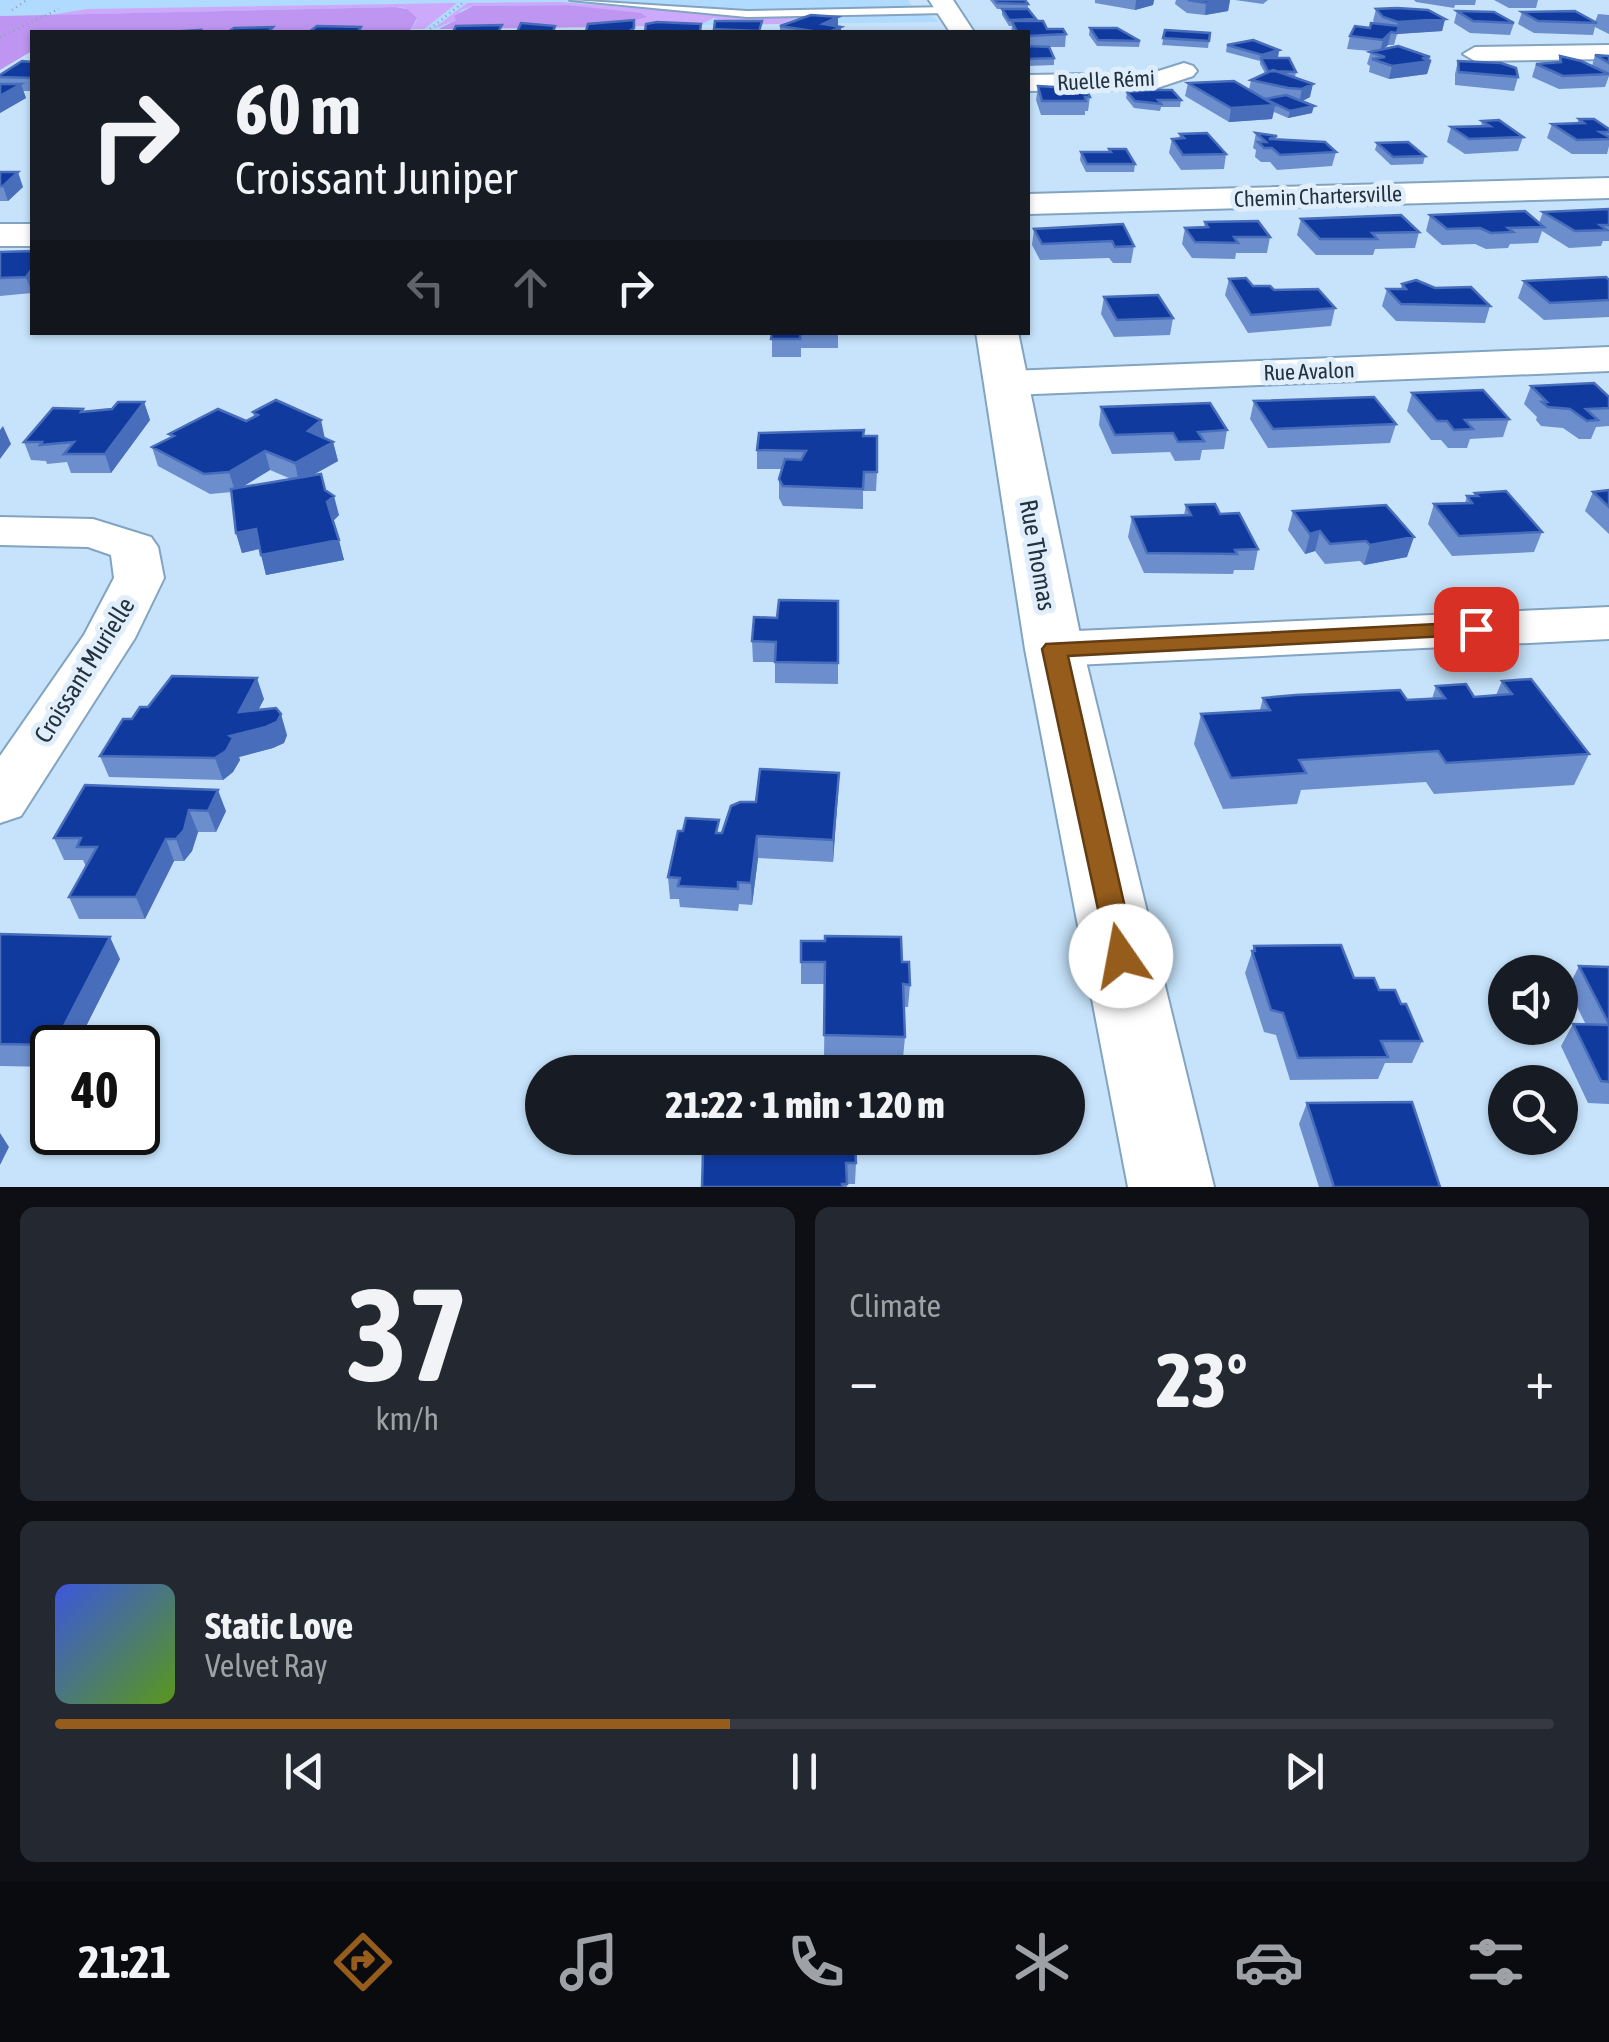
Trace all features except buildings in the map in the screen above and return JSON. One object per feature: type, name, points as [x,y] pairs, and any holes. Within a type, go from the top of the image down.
[{"type":"street","points":[[944,5],[961,30]]},
{"type":"street","points":[[1475,54],[1609,52]]},
{"type":"street","name":"Ruelle Rémi","points":[[1030,83],[1154,81],[1184,71]]},
{"type":"street","name":"Chemin Chartersville","points":[[1030,204],[1609,188]]},
{"type":"street","points":[[0,235],[30,234]]},
{"type":"street","name":"Rue Avalon","points":[[1002,358],[1609,360]]},
{"type":"street","name":"Rue Thomas","points":[[1002,358],[1054,649],[1172,1187]]},
{"type":"street","name":"Croissant Murielle","points":[[0,531],[93,533],[134,546],[140,578],[109,638],[0,801]]},
{"type":"street","points":[[1054,649],[1603,632]]},
{"type":"lane","points":[[575,0],[737,14],[944,5]]},
{"type":"path","points":[[12,10],[27,0]]},
{"type":"path","points":[[428,30],[464,1]]},
{"type":"path","points":[[0,37],[59,9]]},
{"type":"shaded area","points":[[0,0],[908,0],[917,14],[939,22],[411,29],[399,7],[0,16]]},
{"type":"shaded area","points":[[560,2],[799,17],[780,24],[725,25],[724,20],[713,18],[700,25],[605,27],[646,15],[568,5],[473,6],[461,10],[456,20],[433,29],[467,3]]},
{"type":"shaded area","points":[[457,3],[424,29],[411,29],[417,20],[405,8],[395,7],[50,15],[87,9]]},
{"type":"shaded area","points":[[568,5],[641,13],[647,17],[605,27],[439,29],[473,6]]},
{"type":"shaded area","points":[[395,7],[407,9],[417,18],[410,30],[30,30],[30,52],[0,70],[0,16]]},
{"type":"route","points":[[1121,956],[1054,649],[1476,629]]}]
